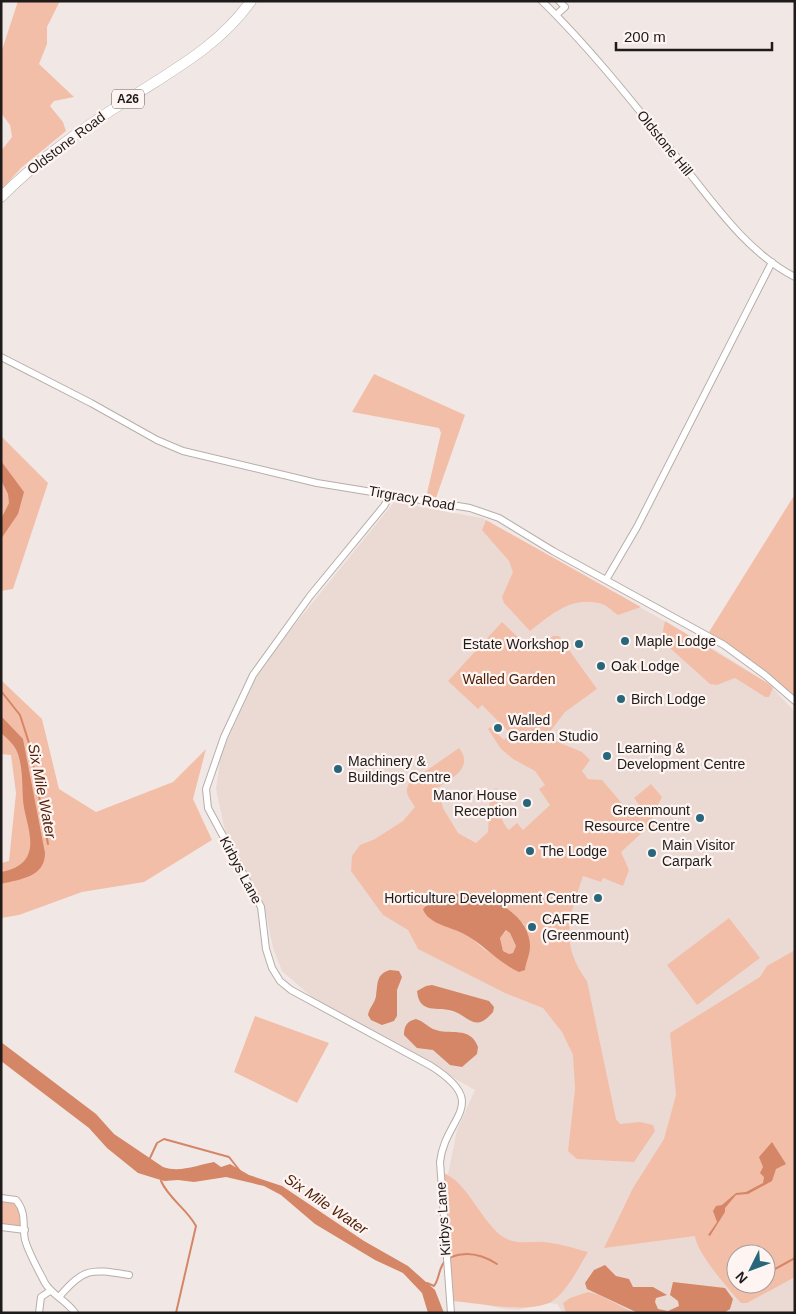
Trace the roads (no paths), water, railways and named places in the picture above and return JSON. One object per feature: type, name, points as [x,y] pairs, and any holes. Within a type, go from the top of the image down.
[{"type":"highway","name":"Oldstone Road","points":[[1,197],[30,169],[70,138],[202,52],[224,33],[251,1]]},
{"type":"street","name":"Oldstone Hill","points":[[542,1],[638,109],[733,226],[772,262],[795,276]]},
{"type":"street","points":[[556,15],[565,7],[559,1]]},
{"type":"street","points":[[606,580],[637,526],[772,262]]},
{"type":"street","name":"Tirgracy Road","points":[[1,357],[183,452],[317,483],[486,512],[506,521],[606,580],[724,645],[766,675],[795,701]]},
{"type":"street","name":"Kirbys Lane","points":[[390,495],[384,506],[315,591],[253,675],[224,736],[206,789],[206,798],[214,820],[261,907],[268,959],[280,981],[298,994],[439,1071],[454,1083],[459,1091],[462,1108],[444,1147],[440,1162],[451,1313]]},
{"type":"street","points":[[1,1198],[16,1200],[22,1208],[25,1241],[50,1291],[75,1313]]},
{"type":"street","points":[[1,1227],[25,1230]]},
{"type":"street","points":[[59,1297],[82,1274],[92,1270],[129,1275]]},
{"type":"street","points":[[39,1313],[41,1297],[50,1291]]},
{"type":"waterway","name":"Six Mile Water","points":[[1,691],[20,715],[29,743],[48,844]]},
{"type":"waterway","points":[[150,1158],[157,1143],[164,1139],[229,1157],[240,1171]]},
{"type":"waterway","points":[[161,1181],[196,1226],[176,1313]]},
{"type":"waterway","points":[[451,1257],[469,1254],[486,1258],[497,1264]]},
{"type":"waterway","points":[[776,1268],[795,1258]]},
{"type":"waterway","points":[[427,1283],[434,1286],[445,1261]]},
{"type":"place","name":"Maple Lodge","points":[[625,641]]},
{"type":"place","name":"Estate Workshop","points":[[579,644]]},
{"type":"place","name":"Oak Lodge","points":[[601,666]]},
{"type":"place","name":"Birch Lodge","points":[[621,699]]},
{"type":"place","name":"Walled Garden Studio","points":[[498,728]]},
{"type":"place","name":"Learning & Development Centre","points":[[607,756]]},
{"type":"place","name":"Machinery & Buildings Centre","points":[[338,769]]},
{"type":"place","name":"Manor House Reception","points":[[527,803]]},
{"type":"place","name":"Greenmount Resource Centre","points":[[700,818]]},
{"type":"place","name":"The Lodge","points":[[530,851]]},
{"type":"place","name":"Main Visitor Carpark","points":[[652,853]]},
{"type":"place","name":"Horticulture Development Centre","points":[[598,898]]},
{"type":"place","name":"CAFRE (Greenmount)","points":[[532,927]]},
{"type":"park label","name":"Walled Garden","points":[[509,679]]}]
